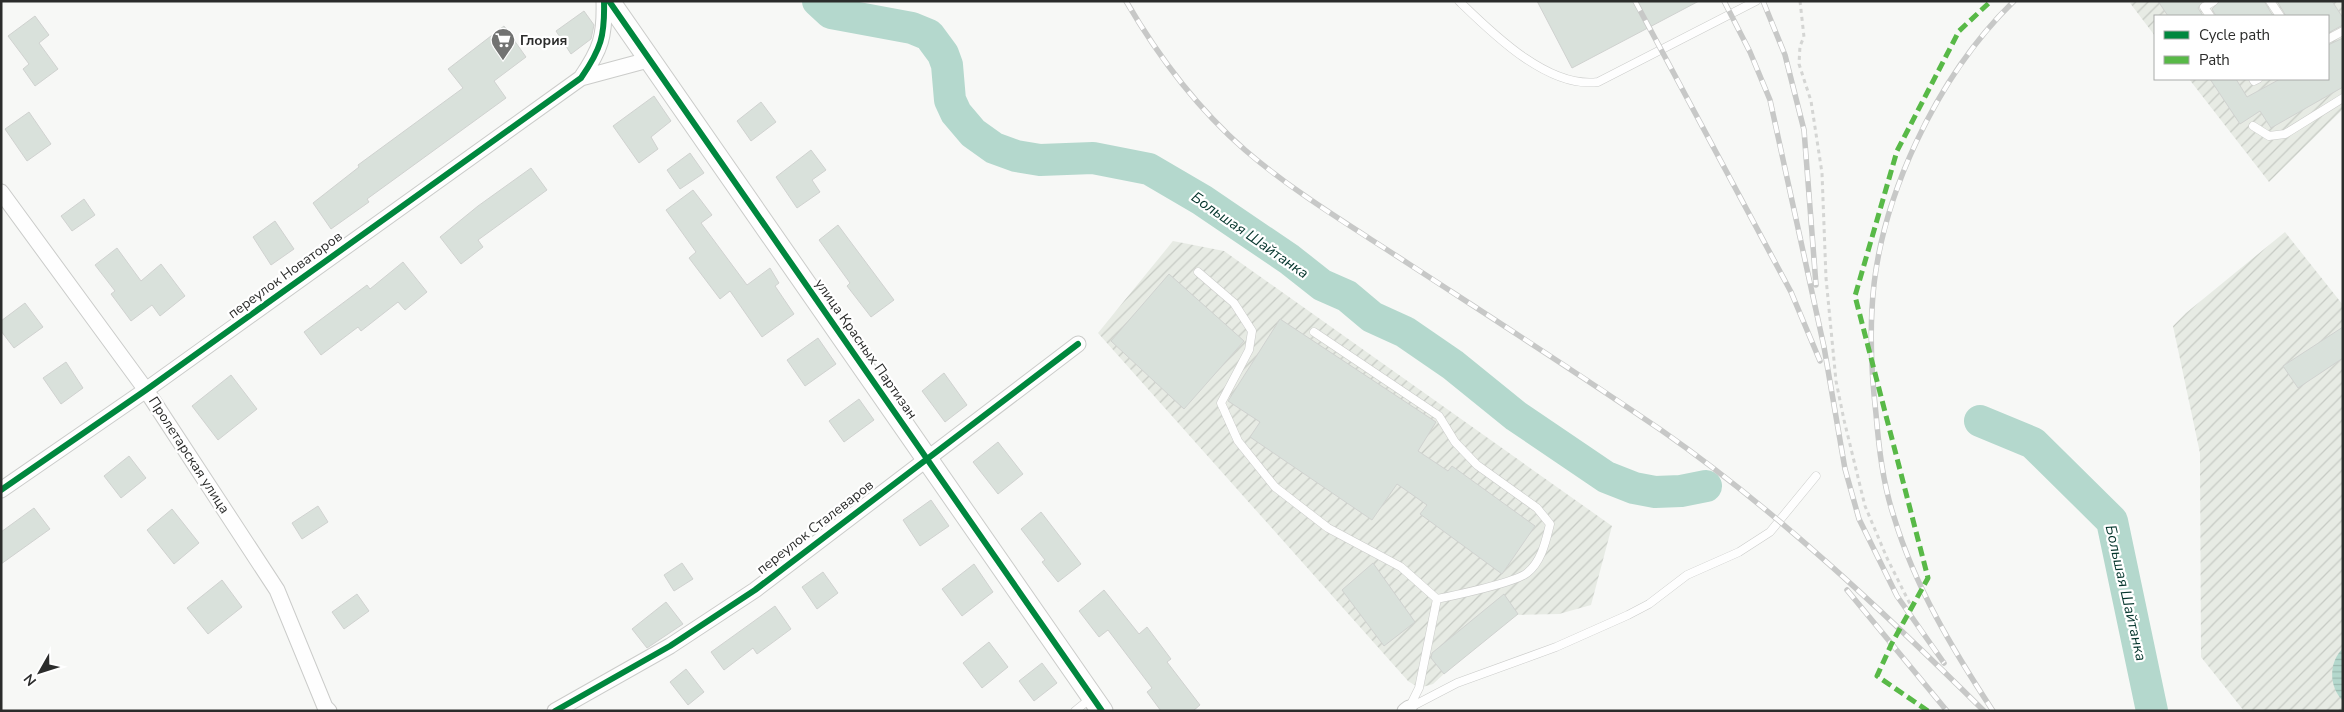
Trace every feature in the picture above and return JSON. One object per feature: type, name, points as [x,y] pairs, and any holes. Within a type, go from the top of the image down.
[{"type":"street","points":[[581,78],[598,54],[605,26],[604,1]]},
{"type":"street","name":"улица Красных Партизан","points":[[608,1],[1098,704]]},
{"type":"street","points":[[581,78],[648,60]]},
{"type":"street","name":"переулок Новаторов","points":[[1,490],[146,390],[581,78]]},
{"type":"street","name":"Пролетарская улица","points":[[1,192],[146,390],[277,590],[325,707],[329,711]]},
{"type":"street","name":"переулок Сталеваров","points":[[555,711],[670,646],[755,590],[1078,344]]},
{"type":"lane","points":[[1459,1],[1486,26],[1542,69],[1564,80],[1588,83],[1598,82],[1756,1]]},
{"type":"lane","points":[[2209,15],[2204,7],[2214,1]]},
{"type":"lane","points":[[2270,1],[2279,15]]},
{"type":"lane","points":[[2329,38],[2343,31]]},
{"type":"lane","points":[[2253,126],[2268,136],[2285,134],[2343,98]]},
{"type":"lane","points":[[1198,272],[1234,303],[1252,331],[1249,350],[1221,402],[1238,442],[1275,486],[1328,528],[1401,567],[1437,599]]},
{"type":"lane","points":[[1314,332],[1439,416],[1455,442],[1477,465],[1537,508],[1550,524],[1544,551],[1527,573],[1470,592],[1437,599]]},
{"type":"lane","points":[[1407,710],[1457,683],[1556,647],[1649,604],[1687,576],[1739,552],[1770,532],[1816,476]]},
{"type":"lane","points":[[1407,710],[1418,688],[1437,599]]},
{"type":"lane","points":[[1075,711],[1098,704]]},
{"type":"path","points":[[1800,1],[1804,37],[1800,46],[1799,64],[1811,101],[1822,173],[1826,278],[1841,405],[1865,506],[1886,558],[1911,606]]},
{"type":"shaded area","points":[[2134,1],[2343,1],[2343,109],[2269,182],[2190,80],[2329,80],[2329,15],[2154,15],[2154,35],[2130,3]]},
{"type":"shaded area","points":[[2285,232],[2343,305],[2343,711],[2244,711],[2201,657],[2200,453],[2173,326],[2186,313]]},
{"type":"shaded area","points":[[1173,241],[1224,251],[1612,526],[1591,605],[1559,614],[1508,615],[1433,684],[1419,688],[1408,681],[1098,333]]},
{"type":"shaded area","points":[[2343,648],[2343,701],[2335,689],[2332,675],[2335,661]]},
{"type":"building","points":[[1537,1],[1699,1],[1572,68]]},
{"type":"building","points":[[2158,1],[2203,1],[2198,8],[2202,15],[2167,15]]},
{"type":"building","points":[[2220,1],[2264,1],[2272,15],[2215,15],[2212,9]]},
{"type":"building","points":[[2277,1],[2332,1],[2343,18],[2343,25],[2329,32],[2329,15],[2285,15]]},
{"type":"building","points":[[584,11],[594,25],[591,39],[571,54],[556,31]]},
{"type":"building","points":[[35,16],[49,35],[39,43],[58,69],[35,86],[23,69],[29,64],[8,36]]},
{"type":"building","points":[[504,26],[526,57],[494,81],[506,98],[367,199],[369,202],[331,229],[313,203],[359,167],[358,165],[463,88],[448,69]]},
{"type":"building","points":[[2343,38],[2343,87],[2271,128],[2260,111],[2240,124],[2211,80],[2237,80],[2247,97],[2278,80],[2329,80],[2329,45]]},
{"type":"building","points":[[654,96],[671,121],[651,137],[658,149],[639,163],[613,126]]},
{"type":"building","points":[[761,102],[776,122],[751,141],[737,121]]},
{"type":"building","points":[[29,112],[51,144],[27,161],[5,129]]},
{"type":"building","points":[[811,150],[826,170],[812,180],[820,192],[797,208],[776,177]]},
{"type":"building","points":[[690,153],[704,173],[680,189],[667,170]]},
{"type":"building","points":[[531,168],[547,190],[478,240],[483,247],[461,264],[440,237],[478,206]]},
{"type":"building","points":[[693,190],[712,215],[701,223],[747,285],[770,268],[779,283],[775,286],[794,314],[762,337],[730,291],[720,299],[689,258],[696,252],[666,210]]},
{"type":"building","points":[[84,199],[95,215],[72,231],[61,216]]},
{"type":"building","points":[[275,221],[294,249],[271,265],[253,237]]},
{"type":"building","points":[[838,225],[894,300],[871,317],[847,286],[850,283],[819,240]]},
{"type":"building","points":[[117,248],[141,281],[161,264],[185,296],[160,316],[152,305],[131,321],[111,294],[115,291],[95,265]]},
{"type":"building","points":[[403,262],[427,292],[405,310],[398,302],[361,331],[358,327],[321,355],[304,332],[367,285],[370,289]]},
{"type":"building","points":[[1169,274],[1244,341],[1184,409],[1111,341]]},
{"type":"building","points":[[25,303],[43,327],[14,348],[1,331],[1,321]]},
{"type":"building","points":[[1280,319],[1436,422],[1418,451],[1448,471],[1452,466],[1535,526],[1502,574],[1420,514],[1427,505],[1397,484],[1372,520],[1250,437],[1260,422],[1228,401]]},
{"type":"building","points":[[2343,327],[2343,358],[2298,388],[2283,366]]},
{"type":"building","points":[[818,338],[836,364],[805,386],[787,360]]},
{"type":"building","points":[[66,362],[83,388],[61,404],[43,378]]},
{"type":"building","points":[[944,373],[967,405],[945,422],[922,391]]},
{"type":"building","points":[[231,375],[257,409],[218,440],[192,406]]},
{"type":"building","points":[[859,399],[874,420],[844,442],[829,421]]},
{"type":"building","points":[[998,442],[1023,474],[998,494],[973,462]]},
{"type":"building","points":[[129,456],[146,478],[121,498],[104,476]]},
{"type":"building","points":[[931,500],[949,526],[920,546],[903,520]]},
{"type":"building","points":[[318,506],[328,522],[302,539],[292,523]]},
{"type":"building","points":[[34,508],[50,529],[1,564],[1,532]]},
{"type":"building","points":[[172,509],[199,543],[174,564],[147,530]]},
{"type":"building","points":[[1041,512],[1081,564],[1058,582],[1042,562],[1045,560],[1021,529]]},
{"type":"building","points":[[682,563],[693,579],[674,591],[664,575]]},
{"type":"building","points":[[1373,563],[1415,622],[1384,646],[1342,590]]},
{"type":"building","points":[[974,564],[993,592],[962,616],[942,589]]},
{"type":"building","points":[[823,572],[838,593],[817,609],[802,587]]},
{"type":"building","points":[[222,580],[242,607],[208,634],[187,608]]},
{"type":"building","points":[[1104,590],[1139,634],[1147,627],[1171,659],[1167,662],[1200,705],[1193,711],[1161,711],[1147,692],[1152,688],[1108,630],[1099,637],[1079,611]]},
{"type":"building","points":[[357,594],[369,611],[344,629],[332,612]]},
{"type":"building","points":[[1504,594],[1518,614],[1444,674],[1431,658],[1432,653]]},
{"type":"building","points":[[666,602],[683,624],[647,648],[632,629]]},
{"type":"building","points":[[775,606],[791,629],[757,654],[753,648],[724,670],[711,652]]},
{"type":"building","points":[[989,642],[1008,667],[982,688],[963,663]]},
{"type":"building","points":[[1042,663],[1057,683],[1034,701],[1019,681]]},
{"type":"building","points":[[686,669],[704,692],[688,705],[670,682]]},
{"type":"waterway","name":"Большая Шайтанка","points":[[818,1],[831,13],[912,28],[929,35],[943,54],[947,65],[950,100],[956,113],[973,133],[994,148],[1016,156],[1040,160],[1093,158],[1149,169],[1202,200],[1289,259],[1322,285],[1347,296],[1372,317],[1405,332],[1453,365],[1516,416],[1606,477],[1634,488],[1655,492],[1681,491],[1706,486]]},
{"type":"waterway","name":"Большая Шайтанка","points":[[1980,421],[2033,443],[2112,521],[2152,711]]},
{"type":"railway","points":[[1126,1],[1151,42],[1195,99],[1227,134],[1245,150],[1327,211],[1599,388],[1704,461],[1828,563],[1984,711]]},
{"type":"railway","points":[[1635,1],[1791,292],[1820,361]]},
{"type":"railway","points":[[1724,1],[1750,52],[1770,100],[1824,347],[1845,469],[1859,519],[1897,596],[1944,663]]},
{"type":"railway","points":[[1763,1],[1785,55],[1804,130],[1816,285]]},
{"type":"railway","points":[[1993,711],[1936,617],[1913,568],[1890,505],[1884,479],[1872,375],[1871,322],[1876,268],[1885,226],[1899,184],[1916,143],[1937,103],[1960,66],[1986,31],[2014,1]]},
{"type":"railway","points":[[1847,590],[1947,711]]},
{"type":"marked path","points":[[1928,711],[1877,676],[1892,643],[1928,578],[1855,296],[1897,151],[1959,31],[1991,1]]},
{"type":"cycle path","points":[[1,490],[146,390],[581,78],[593,59],[600,42],[604,24],[604,1]]},
{"type":"cycle path","points":[[609,1],[1102,711]]},
{"type":"cycle path","points":[[555,711],[670,646],[755,590],[1078,344]]},
{"type":"place","name":"Глория","points":[[503,61]]}]
